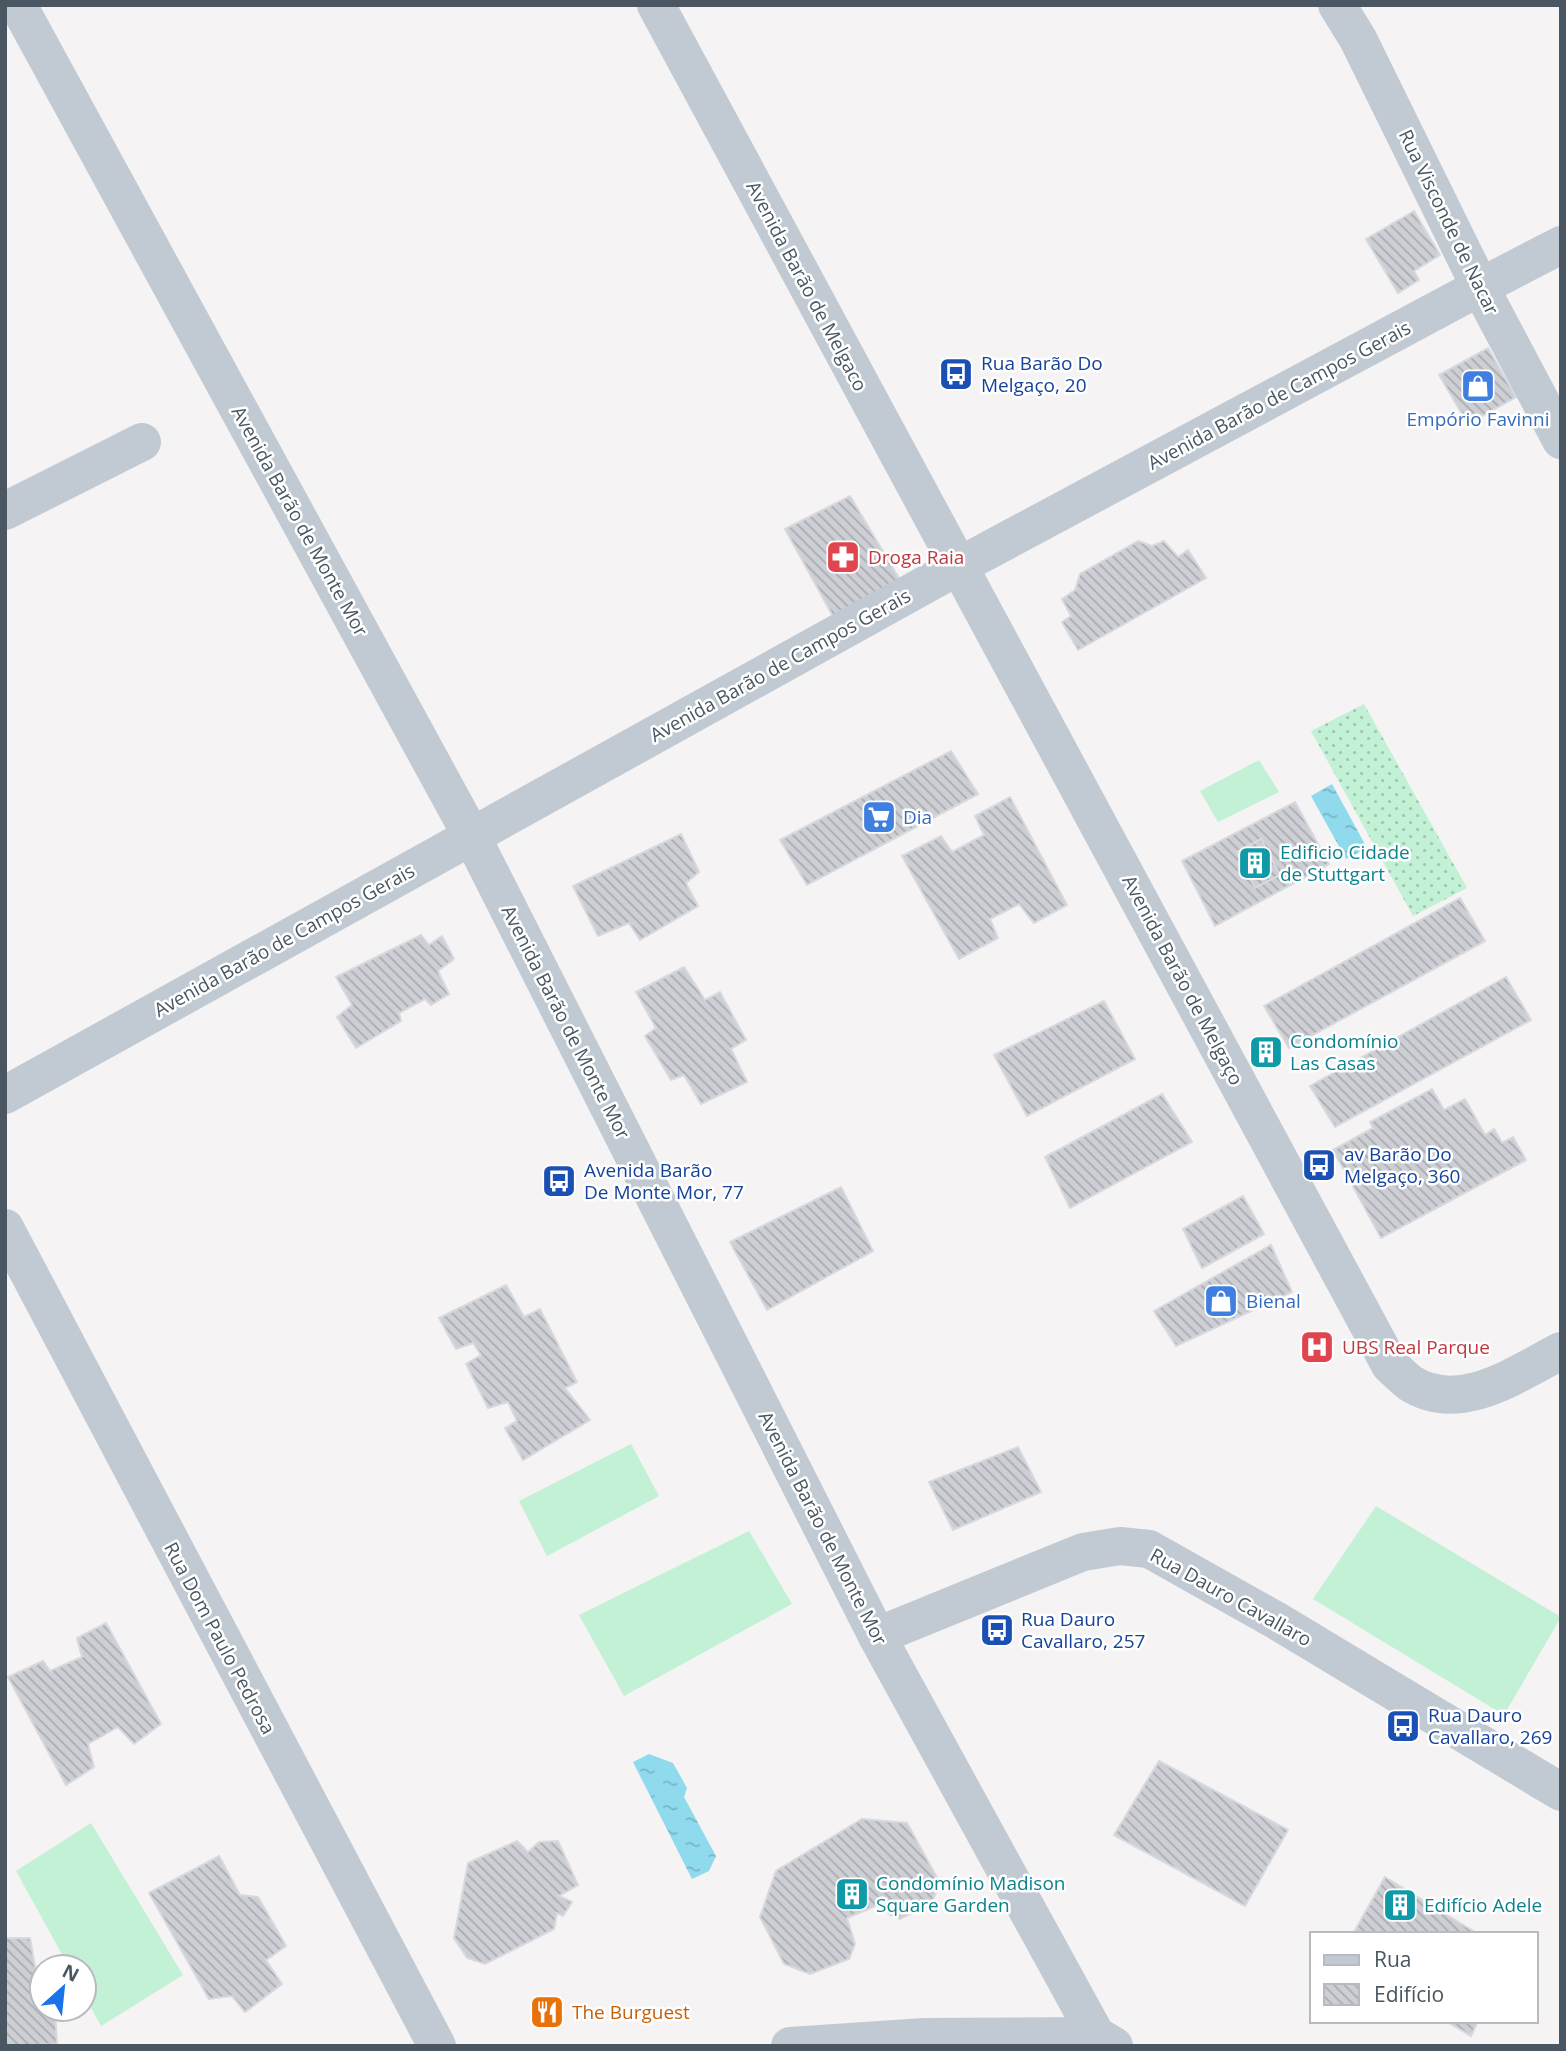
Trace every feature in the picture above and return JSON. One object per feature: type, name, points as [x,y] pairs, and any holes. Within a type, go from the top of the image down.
[{"type":"street","name":"Avenida Barão de Melgaco","points":[[656,5],[959,566]]},
{"type":"street","name":"Rua Visconde de Nacar","points":[[1337,5],[1362,22],[1480,287],[1561,440]]},
{"type":"street","name":"Avenida Barão de Monte Mor","points":[[28,10],[471,835],[877,1636],[1104,2043]]},
{"type":"street","name":"Avenida Barão de Campos Gerais","points":[[5,1095],[959,566],[1561,245]]},
{"type":"street","points":[[5,511],[142,442]]},
{"type":"street","name":"Avenida Barão de Melgaço","points":[[959,566],[1390,1365],[1415,1386],[1446,1395],[1477,1393],[1561,1351]]},
{"type":"street","name":"Rua Dom Paulo Pedrosa","points":[[5,1228],[437,2046]]},
{"type":"street","name":"Rua Dauro Cavallaro","points":[[877,1636],[1083,1552],[1120,1546],[1149,1549],[1289,1628],[1561,1792]]},
{"type":"street","points":[[790,2046],[925,2037],[1104,2043]]},
{"type":"green space","points":[[1364,704],[1467,888],[1413,916],[1311,731]]},
{"type":"green space","points":[[1259,760],[1279,792],[1218,822],[1200,791]]},
{"type":"green space","points":[[631,1444],[659,1496],[547,1556],[519,1501]]},
{"type":"green space","points":[[1376,1506],[1561,1617],[1504,1715],[1313,1599]]},
{"type":"green space","points":[[749,1531],[792,1604],[624,1696],[579,1615]]},
{"type":"green space","points":[[91,1823],[183,1975],[101,2026],[98,2021],[98,1953],[61,1953],[16,1871]]},
{"type":"water","points":[[1332,784],[1367,848],[1346,859],[1311,796]]},
{"type":"water","points":[[649,1754],[673,1763],[687,1788],[684,1797],[716,1856],[709,1871],[692,1879],[633,1762]]},
{"type":"building","points":[[1414,211],[1440,255],[1414,271],[1419,280],[1398,293],[1366,239]]},
{"type":"building","name":"Empório Favinni","points":[[1488,348],[1516,397],[1468,424],[1439,375]]},
{"type":"building","name":"Droga Raia","points":[[850,496],[903,585],[835,620],[785,529]]},
{"type":"building","points":[[1138,541],[1152,546],[1164,541],[1178,557],[1188,550],[1206,578],[1078,650],[1062,622],[1071,616],[1062,599],[1075,590],[1080,574]]},
{"type":"building","name":"Dia","points":[[951,751],[978,794],[807,885],[780,840]]},
{"type":"building","points":[[1010,797],[1067,905],[1034,923],[1019,904],[990,919],[998,938],[959,959],[902,856],[941,836],[952,852],[984,835],[975,816]]},
{"type":"building","name":"Edificio Cidade de Stuttgart","points":[[1295,802],[1329,864],[1215,926],[1182,861]]},
{"type":"building","points":[[681,834],[699,872],[686,883],[698,906],[640,940],[629,923],[598,936],[573,886]]},
{"type":"building","points":[[1261,839],[1280,875],[1255,888],[1237,852]]},
{"type":"building","points":[[1460,898],[1485,941],[1289,1048],[1264,1006]]},
{"type":"building","points":[[421,935],[429,945],[442,936],[454,959],[438,971],[449,994],[431,1005],[425,999],[399,1013],[401,1021],[356,1048],[337,1017],[352,1005],[336,977]]},
{"type":"building","points":[[684,967],[705,1000],[720,992],[746,1040],[731,1049],[747,1082],[701,1104],[684,1075],[671,1080],[645,1036],[656,1028],[636,992]]},
{"type":"building","points":[[1506,977],[1531,1020],[1335,1127],[1310,1086]]},
{"type":"building","points":[[1104,1001],[1135,1059],[1027,1116],[994,1055]]},
{"type":"building","name":"Condomínio Las Casas","points":[[1271,1037],[1281,1055],[1261,1068],[1251,1049]]},
{"type":"building","points":[[1432,1089],[1444,1110],[1465,1099],[1485,1135],[1494,1129],[1502,1143],[1513,1137],[1526,1160],[1381,1238],[1333,1150],[1373,1128],[1370,1122]]},
{"type":"building","points":[[1162,1094],[1192,1142],[1070,1208],[1045,1157]]},
{"type":"building","points":[[841,1187],[873,1251],[767,1310],[730,1242]]},
{"type":"building","points":[[1243,1196],[1264,1234],[1202,1268],[1183,1229]]},
{"type":"building","name":"Bienal","points":[[1271,1245],[1292,1292],[1176,1346],[1154,1311]]},
{"type":"building","points":[[506,1285],[524,1317],[540,1309],[577,1382],[565,1388],[590,1420],[523,1460],[505,1428],[517,1421],[508,1402],[488,1408],[466,1364],[481,1355],[473,1343],[456,1349],[439,1318]]},
{"type":"building","points":[[1018,1447],[1041,1492],[953,1530],[929,1482]]},
{"type":"building","points":[[106,1623],[161,1724],[134,1744],[118,1727],[88,1744],[94,1767],[66,1785],[8,1677],[43,1661],[50,1671],[82,1657],[77,1638]]},
{"type":"building","points":[[1159,1761],[1288,1830],[1245,1906],[1114,1835]]},
{"type":"building","name":"Condomínio Madison Square Garden","points":[[862,1819],[907,1823],[940,1883],[931,1904],[900,1919],[890,1915],[880,1904],[847,1918],[855,1944],[849,1959],[810,1974],[784,1964],[760,1917],[776,1871]]},
{"type":"building","points":[[517,1841],[528,1852],[539,1842],[558,1841],[578,1885],[559,1896],[572,1902],[563,1916],[557,1913],[554,1929],[485,1964],[467,1958],[454,1938],[468,1863]]},
{"type":"building","points":[[219,1856],[240,1895],[258,1897],[286,1946],[266,1960],[282,1984],[245,2012],[232,1996],[209,1999],[149,1893]]},
{"type":"building","name":"Edifício Adele","points":[[1385,1877],[1475,1932],[1354,1932]]},
{"type":"building","points":[[5,1938],[30,1938],[33,1953],[28,1953],[28,2023],[56,2023],[57,2044],[5,2046]]},
{"type":"building","points":[[1449,2023],[1477,2023],[1471,2036]]},
{"type":"place","name":"Rua Barão Do Melgaço, 20","points":[[956,374]]},
{"type":"place","name":"Empório Favinni","points":[[1478,386]]},
{"type":"place","name":"Droga Raia","points":[[843,557]]},
{"type":"place","name":"Dia","points":[[879,817]]},
{"type":"place","name":"Edificio Cidade de Stuttgart","points":[[1255,863]]},
{"type":"place","name":"Condomínio Las Casas","points":[[1266,1052]]},
{"type":"place","name":"av Barão Do Melgaço, 360","points":[[1319,1165]]},
{"type":"place","name":"Avenida Barão De Monte Mor, 77","points":[[559,1181]]},
{"type":"place","name":"Bienal","points":[[1221,1301]]},
{"type":"place","name":"UBS Real Parque","points":[[1317,1347]]},
{"type":"place","name":"Rua Dauro Cavallaro, 257","points":[[997,1630]]},
{"type":"place","name":"Rua Dauro Cavallaro, 269","points":[[1403,1726]]},
{"type":"place","name":"Condomínio Madison Square Garden","points":[[852,1894]]},
{"type":"place","name":"Edifício Adele","points":[[1400,1905]]},
{"type":"place","name":"The Burguest","points":[[547,2012]]}]
